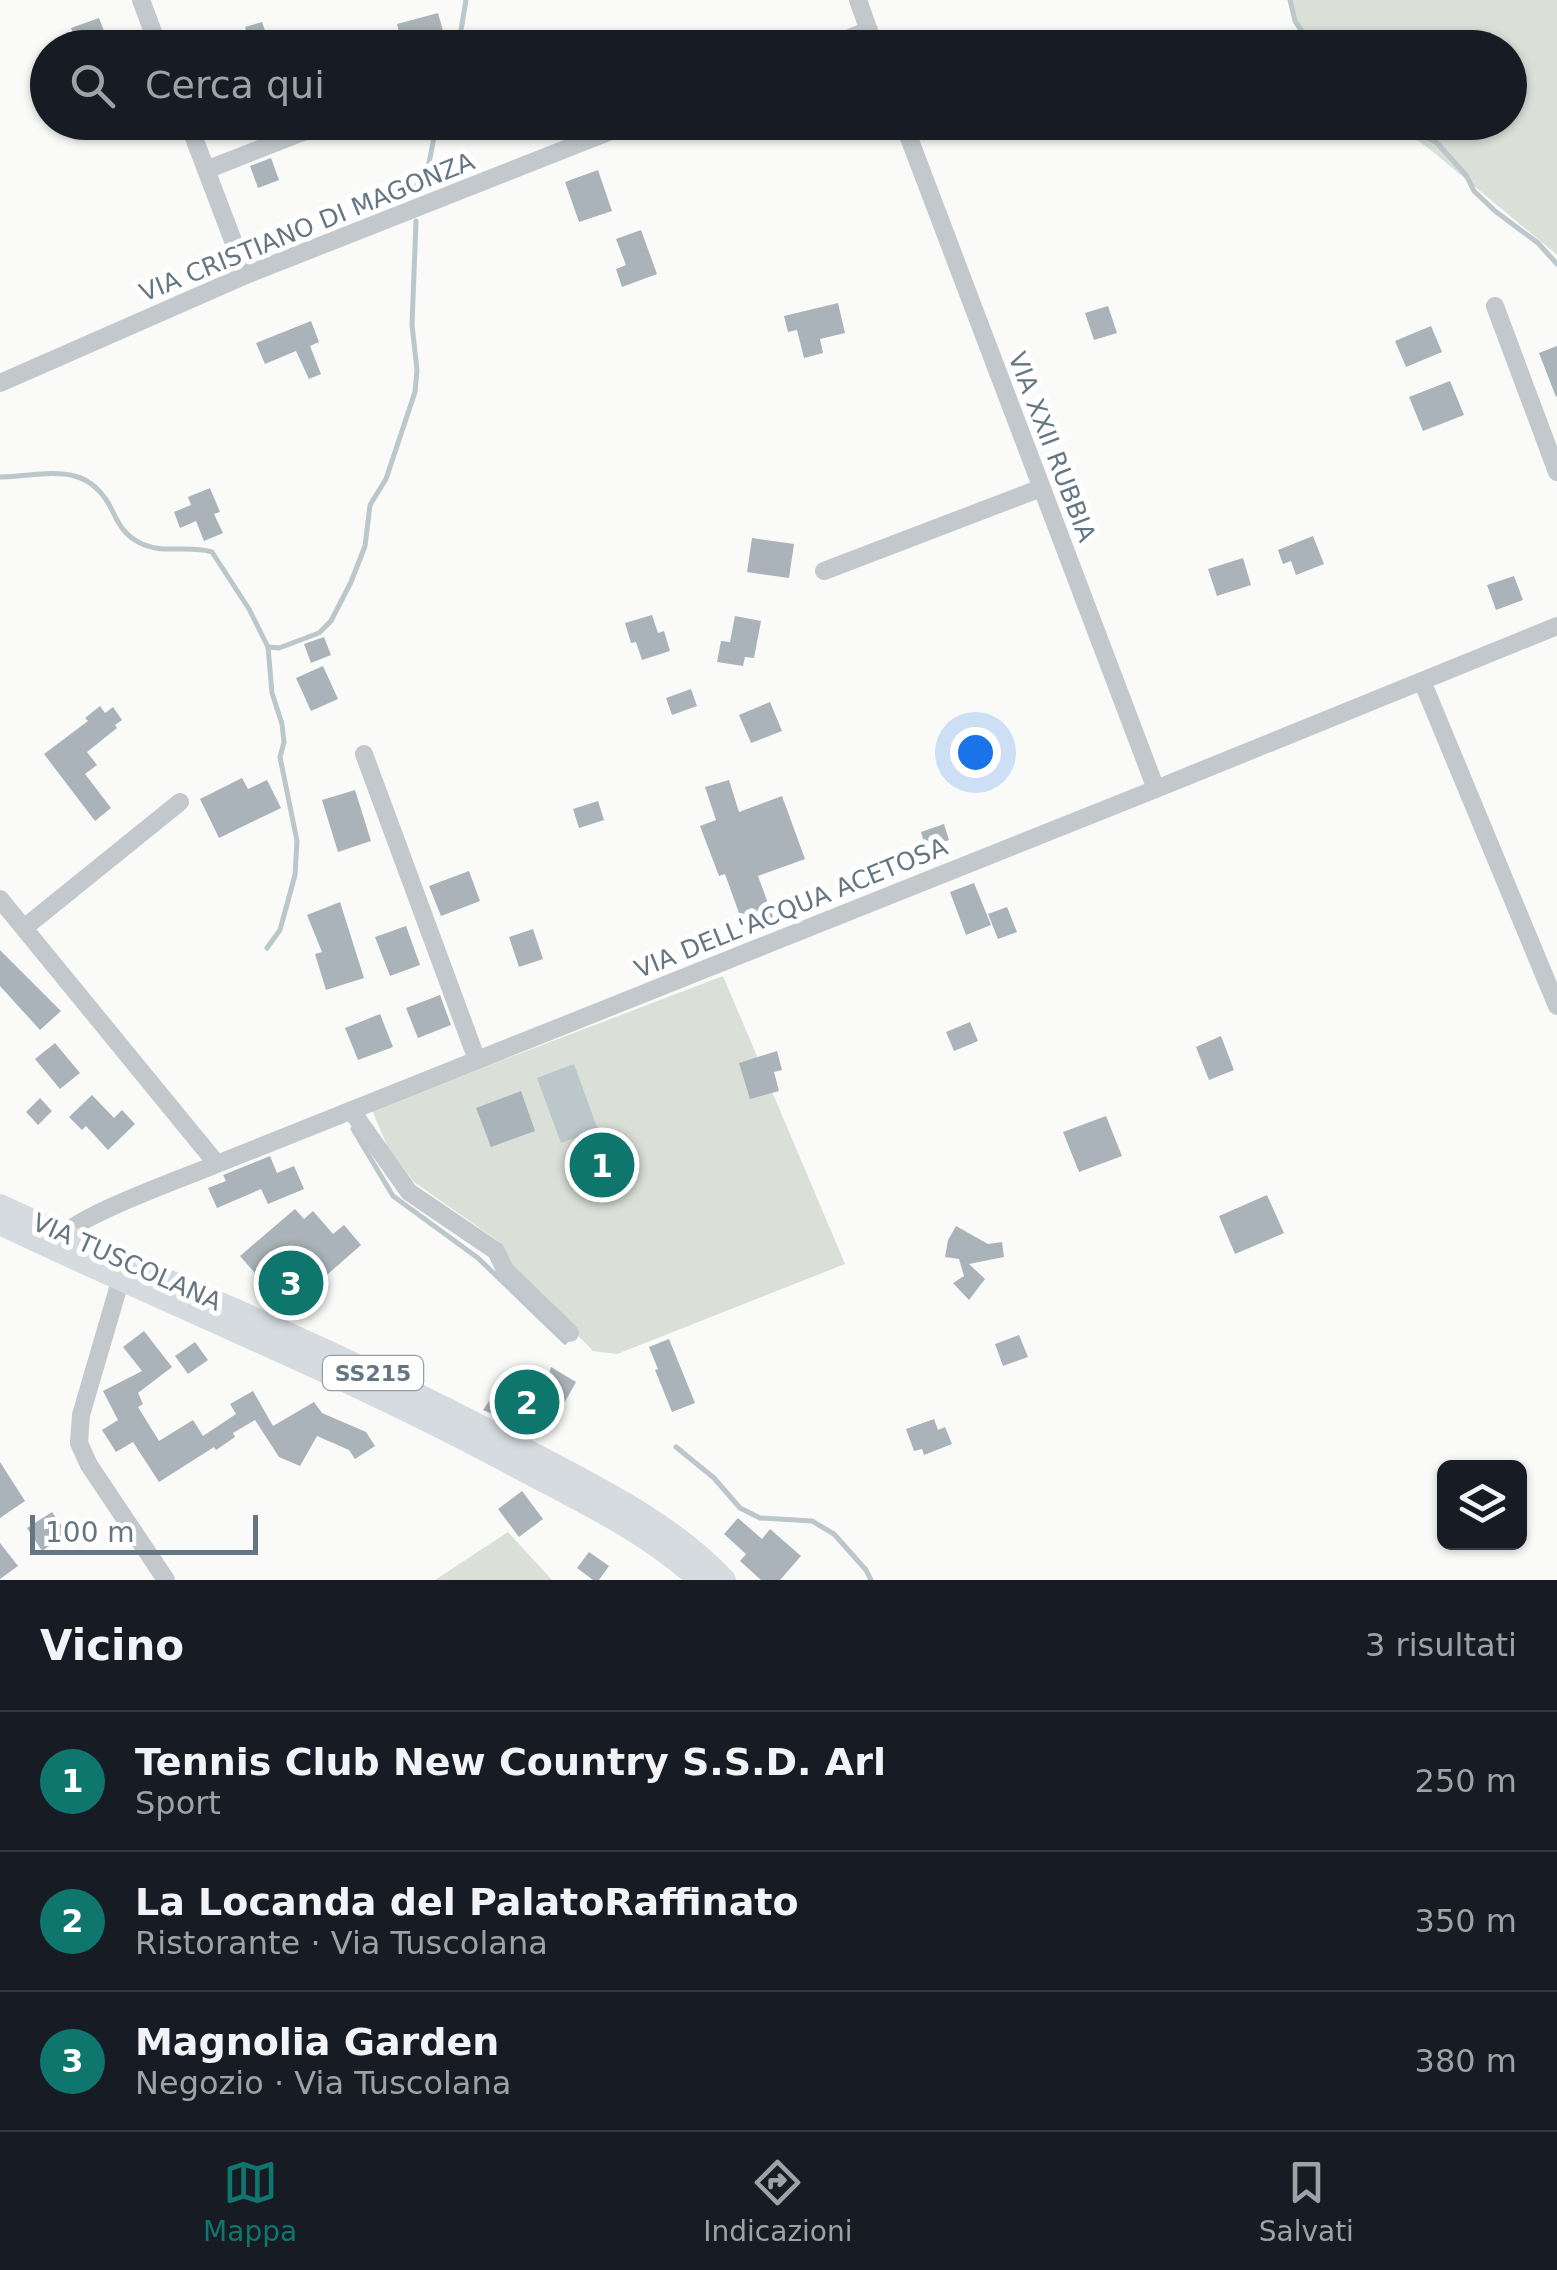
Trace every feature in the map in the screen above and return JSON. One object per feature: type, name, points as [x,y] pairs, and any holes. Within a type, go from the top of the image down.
[{"type":"main road","name":"VIA TUSCOLANA","points":[[0,1204],[57,1242]]},
{"type":"main road","name":"VIA TUSCOLANA","points":[[0,1224],[57,1242],[274,1327],[493,1432],[646,1518],[688,1546],[724,1580]]},
{"type":"main road","name":"VIA TUSCOLANA","points":[[123,1270],[468,1440],[647,1538],[699,1580]]},
{"type":"street","points":[[142,0],[153,30]]},
{"type":"street","points":[[858,0],[869,30]]},
{"type":"street","points":[[195,140],[246,275]]},
{"type":"street","points":[[206,170],[282,140]]},
{"type":"street","name":"VIA CRISTIANO DI MAGONZA","points":[[0,383],[246,275],[588,140]]},
{"type":"street","name":"VIA XXII RUBBIA","points":[[911,140],[1156,789]]},
{"type":"street","points":[[1495,306],[1557,472]]},
{"type":"street","points":[[824,570],[1040,488]]},
{"type":"street","name":"VIA DELL'ACQUA ACETOSA","points":[[57,1242],[96,1214],[217,1164],[1557,626]]},
{"type":"street","points":[[1422,681],[1557,1006]]},
{"type":"street","points":[[364,754],[477,1060]]},
{"type":"street","points":[[24,928],[180,802]]},
{"type":"street","points":[[0,899],[217,1164]]},
{"type":"street","points":[[351,1110],[409,1192],[496,1251],[505,1270],[570,1333]]},
{"type":"street","points":[[123,1270],[81,1415],[80,1443],[90,1465],[166,1580]]},
{"type":"shaded area","points":[[1290,0],[1557,0],[1557,255],[1417,140],[1527,140],[1527,30],[1301,30]]},
{"type":"shaded area","points":[[723,976],[845,1264],[617,1354],[593,1351],[515,1270],[498,1241],[414,1182],[388,1148],[372,1110]]},
{"type":"shaded area","points":[[574,1064],[598,1130],[561,1143],[537,1078]]},
{"type":"shaded area","points":[[508,1532],[552,1580],[435,1580]]},
{"type":"building","points":[[438,13],[443,30],[398,30],[397,24]]},
{"type":"building","points":[[99,18],[104,30],[72,30]]},
{"type":"building","points":[[262,22],[265,30],[246,30],[245,27]]},
{"type":"building","points":[[271,158],[279,180],[258,188],[250,166]]},
{"type":"building","points":[[598,170],[612,211],[579,222],[565,182]]},
{"type":"building","points":[[641,230],[657,274],[622,287],[616,269],[626,265],[616,239]]},
{"type":"building","points":[[838,303],[845,333],[820,339],[823,353],[804,358],[797,330],[788,332],[784,316]]},
{"type":"building","points":[[1108,306],[1117,333],[1094,340],[1085,313]]},
{"type":"building","points":[[311,321],[319,342],[310,346],[321,374],[309,379],[296,351],[265,364],[256,343]]},
{"type":"building","points":[[1431,326],[1442,352],[1406,367],[1395,341]]},
{"type":"building","points":[[1557,346],[1557,396],[1556,397],[1539,353]]},
{"type":"building","points":[[1450,381],[1464,415],[1423,431],[1409,397]]},
{"type":"building","points":[[210,488],[220,512],[214,514],[223,533],[204,541],[196,521],[180,528],[174,512],[191,505],[188,497]]},
{"type":"building","points":[[1313,536],[1324,564],[1296,575],[1291,561],[1283,564],[1278,550]]},
{"type":"building","points":[[752,538],[794,544],[789,578],[747,572]]},
{"type":"building","points":[[1243,558],[1251,585],[1217,596],[1208,569]]},
{"type":"building","points":[[1514,576],[1523,600],[1496,610],[1487,585]]},
{"type":"building","points":[[652,615],[658,633],[664,631],[670,651],[642,660],[625,623]]},
{"type":"building","points":[[735,616],[761,621],[754,658],[745,657],[743,666],[717,662],[721,641],[730,642]]},
{"type":"building","points":[[324,637],[331,655],[311,663],[304,644]]},
{"type":"building","points":[[323,666],[338,699],[311,711],[296,678]]},
{"type":"building","points":[[691,689],[697,706],[672,715],[666,698]]},
{"type":"building","points":[[770,702],[782,731],[751,743],[739,715]]},
{"type":"building","points":[[100,706],[105,713],[113,707],[122,720],[87,752],[97,765],[85,774],[111,808],[95,821],[44,754],[88,721],[85,718]]},
{"type":"building","points":[[242,778],[248,789],[267,780],[281,808],[219,838],[200,799]]},
{"type":"building","points":[[729,780],[739,812],[782,796],[805,859],[758,876],[773,917],[744,927],[725,874],[719,876],[700,826],[716,820],[705,787]]},
{"type":"building","points":[[355,790],[371,841],[338,852],[322,800]]},
{"type":"building","points":[[598,801],[604,820],[579,828],[573,809]]},
{"type":"building","points":[[944,824],[949,840],[926,848],[921,832]]},
{"type":"building","points":[[469,871],[480,901],[441,916],[429,886]]},
{"type":"building","points":[[974,883],[991,925],[966,935],[950,892]]},
{"type":"building","points":[[340,902],[364,978],[326,990],[315,954],[322,952],[307,915]]},
{"type":"building","points":[[1007,907],[1017,932],[998,939],[988,914]]},
{"type":"building","points":[[406,926],[420,965],[390,976],[375,937]]},
{"type":"building","points":[[533,929],[543,959],[519,967],[509,937]]},
{"type":"building","points":[[0,950],[61,1011],[40,1030],[0,986]]},
{"type":"building","points":[[440,995],[451,1025],[418,1038],[406,1008]]},
{"type":"building","points":[[380,1014],[393,1047],[358,1060],[345,1028]]},
{"type":"building","points":[[970,1022],[978,1041],[954,1051],[946,1032]]},
{"type":"building","points":[[1221,1036],[1234,1070],[1209,1080],[1196,1047]]},
{"type":"building","points":[[55,1043],[80,1073],[60,1089],[35,1059]]},
{"type":"building","points":[[777,1051],[782,1070],[774,1072],[779,1091],[750,1099],[739,1063]]},
{"type":"building","points":[[521,1091],[535,1131],[491,1147],[476,1108]]},
{"type":"building","points":[[92,1095],[114,1118],[122,1110],[135,1124],[108,1150],[86,1126],[82,1130],[69,1117]]},
{"type":"building","points":[[40,1098],[52,1111],[38,1125],[26,1112]]},
{"type":"building","points":[[1106,1116],[1122,1156],[1079,1172],[1063,1132]]},
{"type":"building","points":[[270,1156],[277,1173],[294,1166],[304,1189],[268,1204],[261,1189],[217,1208],[208,1188],[226,1181],[223,1175]]},
{"type":"building","points":[[1267,1195],[1284,1233],[1235,1254],[1219,1216]]},
{"type":"building","points":[[295,1209],[304,1219],[313,1211],[333,1234],[344,1225],[361,1245],[287,1310],[240,1256]]},
{"type":"building","points":[[956,1226],[988,1244],[1002,1242],[1004,1257],[969,1264],[985,1279],[969,1300],[953,1283],[964,1276],[959,1259],[945,1257]]},
{"type":"building","points":[[144,1331],[172,1367],[138,1393],[143,1404],[138,1407],[159,1441],[193,1420],[203,1436],[236,1414],[230,1404],[253,1391],[273,1426],[314,1402],[322,1413],[366,1432],[375,1446],[355,1459],[349,1450],[317,1436],[300,1466],[279,1457],[255,1420],[233,1433],[235,1437],[216,1450],[214,1447],[159,1482],[133,1442],[116,1452],[102,1430],[118,1420],[103,1391],[142,1371],[123,1347]]},
{"type":"building","points":[[1019,1335],[1028,1357],[1003,1366],[995,1344]]},
{"type":"building","points":[[669,1339],[695,1403],[672,1412],[649,1347]]},
{"type":"building","points":[[195,1342],[208,1360],[188,1374],[175,1356]]},
{"type":"building","points":[[551,1367],[576,1382],[548,1432],[512,1412],[502,1418],[483,1410],[494,1394],[546,1385]]},
{"type":"building","points":[[934,1419],[938,1430],[945,1427],[952,1444],[924,1455],[922,1449],[914,1451],[906,1429]]},
{"type":"building","points":[[0,1462],[25,1501],[0,1518]]},
{"type":"building","points":[[522,1491],[543,1519],[519,1537],[498,1509]]},
{"type":"building","points":[[52,1512],[67,1534],[42,1551],[27,1528]]},
{"type":"building","points":[[738,1518],[762,1539],[770,1529],[801,1556],[780,1580],[761,1580],[740,1561],[746,1554],[724,1534]]},
{"type":"building","points":[[0,1543],[18,1566],[0,1579]]},
{"type":"building","points":[[589,1552],[609,1566],[599,1580],[577,1568]]},
{"type":"waterway","points":[[461,30],[466,0]]},
{"type":"waterway","points":[[1290,0],[1301,30]]},
{"type":"waterway","points":[[416,194],[428,168],[433,140]]},
{"type":"waterway","points":[[1432,140],[1466,175],[1474,191],[1538,243],[1557,264]]},
{"type":"waterway","points":[[269,647],[279,648],[319,633],[331,621],[365,546],[370,505],[386,479],[415,392],[412,325],[416,221]]},
{"type":"waterway","points":[[0,477],[64,474],[90,483],[102,494],[123,530],[136,541],[151,547],[212,552],[249,609],[268,647],[272,693],[284,742],[280,757],[297,841],[295,875],[280,930],[267,948]]},
{"type":"waterway","points":[[353,1129],[393,1196],[478,1258],[565,1342]]},
{"type":"waterway","points":[[676,1447],[714,1478],[740,1508],[760,1518],[812,1521],[834,1534],[871,1580]]},
{"type":"place","name":"Tennis Club New Country S.S.D. Arl","points":[[602,1165]]},
{"type":"place","name":"Magnolia Garden","points":[[291,1283]]},
{"type":"place","name":"La Locanda del PalatoRaffinato","points":[[527,1402]]}]
